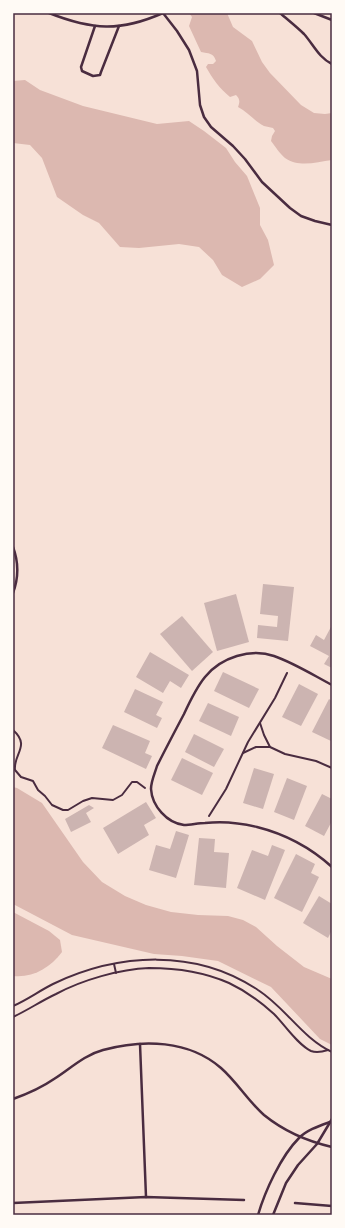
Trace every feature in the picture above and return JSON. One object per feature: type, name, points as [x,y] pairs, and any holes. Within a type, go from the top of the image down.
[{"type":"lane","points":[[49,13],[73,22],[95,26],[118,26],[149,19],[164,13],[189,50],[197,71],[200,105],[204,117],[211,127],[233,146],[262,182],[290,208],[301,216],[314,222],[332,225]]},
{"type":"lane","points":[[280,13],[304,34],[318,52],[332,64]]},
{"type":"lane","points":[[314,13],[332,20]]},
{"type":"lane","points":[[95,26],[81,68],[82,72],[93,76],[100,75],[102,72],[118,26]]},
{"type":"lane","points":[[13,548],[18,567],[17,581],[13,593]]},
{"type":"lane","points":[[332,685],[287,661],[259,653],[244,654],[217,666],[206,676],[197,688],[157,766],[151,790],[154,802],[160,812],[171,820],[182,825],[194,825],[206,822],[232,823],[256,827],[280,834],[302,845],[332,867]]},
{"type":"lane","points":[[13,1099],[41,1087],[84,1058],[102,1050],[121,1046],[162,1043],[184,1047],[204,1055],[222,1068],[264,1115],[299,1138],[332,1147]]},
{"type":"lane","points":[[140,1044],[146,1197]]},
{"type":"lane","points":[[273,1215],[286,1183],[298,1165],[317,1144],[332,1119]]},
{"type":"lane","points":[[258,1215],[271,1181],[284,1158],[299,1138],[309,1131],[330,1122]]},
{"type":"lane","points":[[13,1203],[146,1197],[244,1200]]},
{"type":"lane","points":[[295,1203],[332,1206]]},
{"type":"path","points":[[206,822],[226,789],[243,753],[275,698],[287,673]]},
{"type":"path","points":[[260,722],[270,747]]},
{"type":"path","points":[[13,730],[20,738],[21,743],[21,749],[15,770],[21,777],[33,781],[38,790],[57,808],[68,810],[83,801],[92,798],[113,800],[122,794],[130,784],[135,782],[151,790]]},
{"type":"path","points":[[243,753],[256,747],[270,747],[285,754],[316,761],[332,768]]},
{"type":"path","points":[[13,1006],[53,984],[85,971],[114,964],[148,959],[177,960],[205,966],[233,976],[264,994],[281,1008],[310,1039],[332,1052]]},
{"type":"path","points":[[114,964],[116,973]]},
{"type":"path","points":[[13,1017],[57,993],[88,980],[116,973],[148,968],[176,970],[204,974],[230,984],[254,997],[274,1014],[304,1046],[311,1051],[320,1052],[328,1050]]},
{"type":"shaded area","points":[[189,13],[227,13],[233,27],[252,41],[262,62],[270,73],[301,105],[314,113],[332,113],[332,160],[302,164],[285,158],[279,152],[271,141],[275,131],[273,128],[260,124],[238,107],[239,101],[237,96],[230,97],[211,75],[206,67],[208,64],[213,64],[216,61],[215,58],[208,53],[201,52],[189,26],[192,17]]},
{"type":"shaded area","points":[[25,80],[40,90],[83,106],[157,124],[189,121],[204,131],[226,148],[247,176],[260,208],[260,225],[268,240],[274,265],[260,279],[242,287],[222,275],[213,260],[199,247],[179,244],[139,248],[120,247],[99,223],[83,215],[57,197],[42,158],[30,145],[13,143],[13,81]]},
{"type":"shaded area","points":[[13,787],[42,803],[83,862],[102,882],[125,896],[146,905],[171,912],[228,916],[243,920],[256,927],[304,967],[332,979],[332,1045],[320,1039],[271,987],[218,961],[154,954],[72,935],[13,904]]},
{"type":"shaded area","points":[[13,912],[49,931],[60,940],[62,952],[52,963],[34,974],[13,976]]},
{"type":"building","points":[[263,584],[294,587],[288,641],[257,638],[258,625],[277,627],[278,616],[260,614]]},
{"type":"building","points":[[236,594],[249,642],[217,651],[204,603]]},
{"type":"building","points":[[182,616],[213,652],[192,671],[160,634]]},
{"type":"building","points":[[332,625],[332,668],[324,664],[329,656],[310,646],[316,635],[324,640]]},
{"type":"building","points":[[150,652],[189,675],[181,688],[170,681],[163,693],[136,677]]},
{"type":"building","points":[[223,672],[259,689],[249,708],[214,691]]},
{"type":"building","points":[[299,684],[318,694],[301,726],[282,717]]},
{"type":"building","points":[[135,689],[163,702],[156,715],[162,718],[157,728],[124,712]]},
{"type":"building","points":[[329,699],[332,701],[331,741],[312,732]]},
{"type":"building","points":[[208,703],[239,717],[231,736],[199,721]]},
{"type":"building","points":[[113,725],[150,741],[145,753],[152,756],[146,769],[102,748]]},
{"type":"building","points":[[194,734],[224,749],[214,767],[185,752]]},
{"type":"building","points":[[182,758],[213,773],[202,795],[171,780]]},
{"type":"building","points":[[254,768],[274,774],[263,809],[243,803]]},
{"type":"building","points":[[287,778],[307,786],[294,820],[274,812]]},
{"type":"building","points":[[322,794],[332,799],[332,821],[324,836],[305,826]]},
{"type":"building","points":[[146,802],[156,818],[144,825],[149,835],[118,854],[103,828]]},
{"type":"building","points":[[89,805],[94,808],[86,813],[91,822],[71,832],[65,819]]},
{"type":"building","points":[[176,831],[189,835],[176,878],[149,870],[156,845],[170,849]]},
{"type":"building","points":[[199,838],[215,839],[214,852],[229,853],[226,888],[194,885]]},
{"type":"building","points":[[272,845],[285,850],[265,900],[237,888],[252,850],[268,856]]},
{"type":"building","points":[[296,854],[315,864],[311,873],[319,877],[302,912],[274,898]]},
{"type":"building","points":[[319,896],[332,904],[332,930],[328,938],[303,923]]}]
